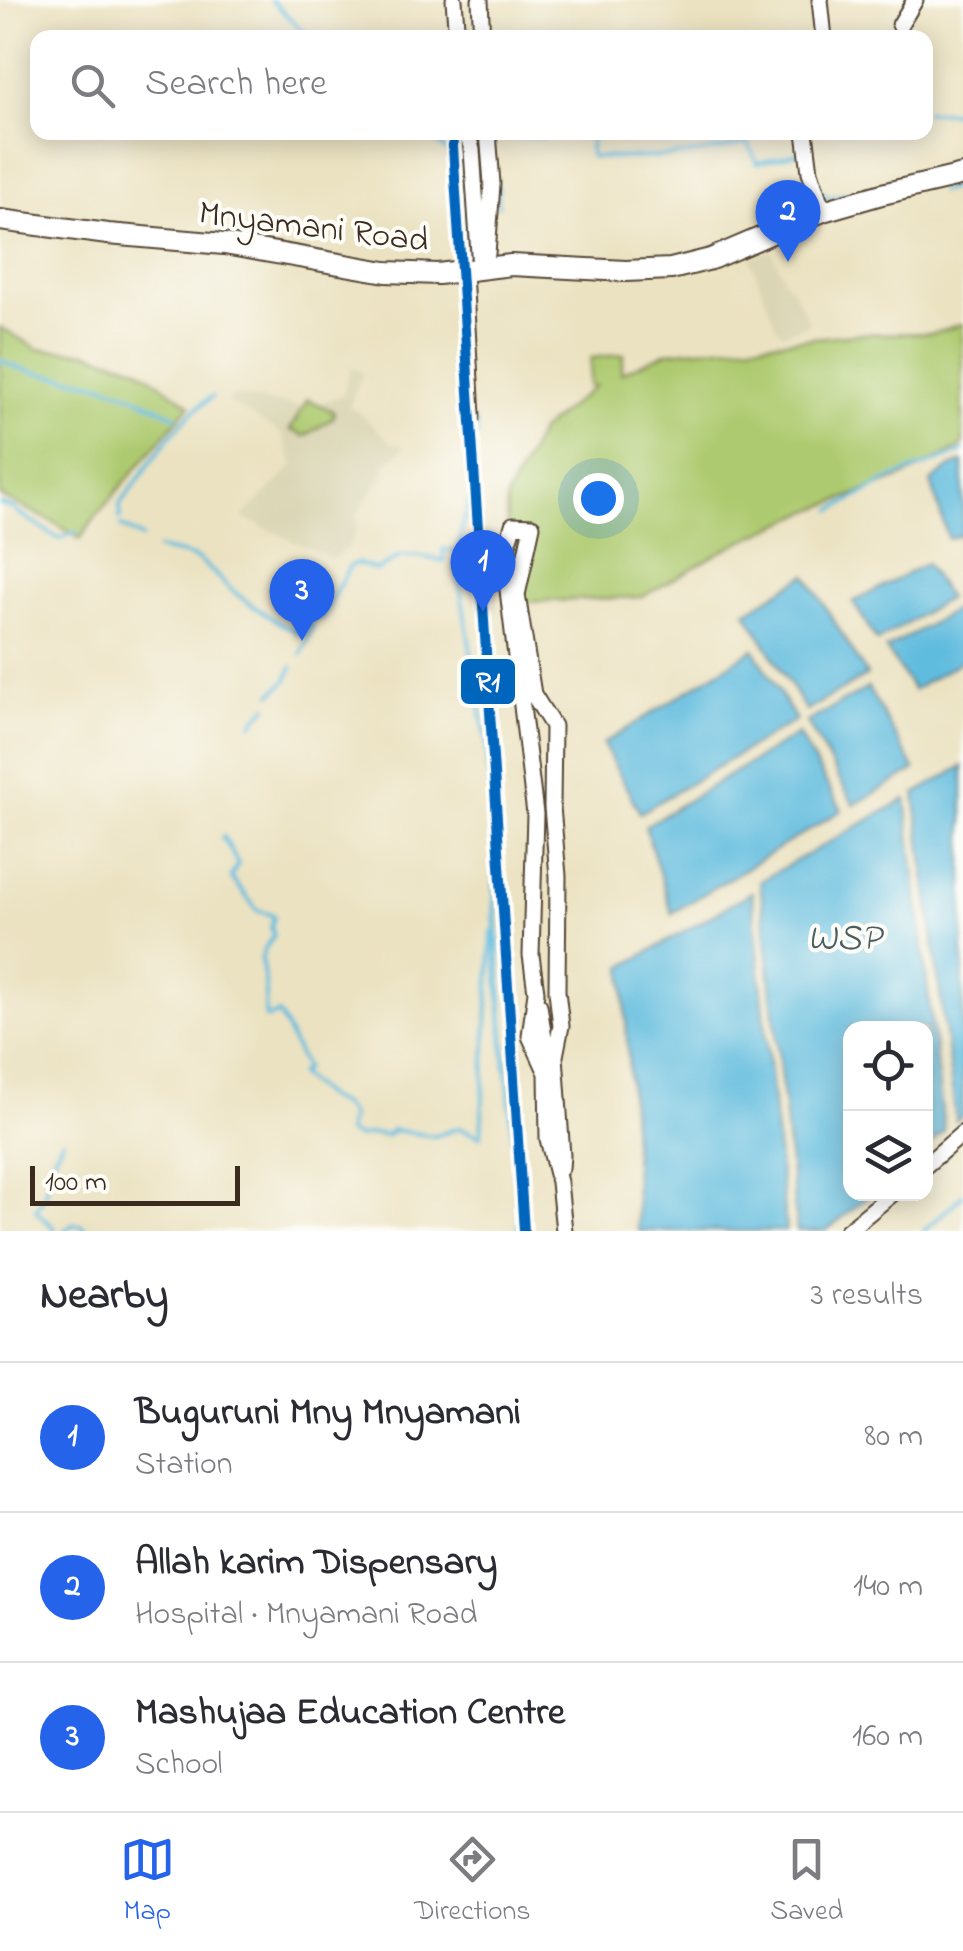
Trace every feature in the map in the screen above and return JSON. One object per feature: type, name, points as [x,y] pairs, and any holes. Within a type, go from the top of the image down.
[{"type":"street","points":[[454,0],[456,30]]},
{"type":"street","points":[[480,0],[482,30]]},
{"type":"street","points":[[820,0],[823,30]]},
{"type":"street","points":[[900,25],[915,0]]},
{"type":"street","points":[[469,140],[477,269],[472,417]]},
{"type":"street","points":[[477,269],[492,184],[489,140]]},
{"type":"street","points":[[805,140],[810,172],[824,211]]},
{"type":"street","name":"Mnyamani Road","points":[[0,220],[224,244],[421,275],[544,266],[626,272],[671,269],[724,254],[824,211],[962,177]]},
{"type":"street","points":[[555,1056],[544,1039],[531,956],[535,814],[504,557],[513,525],[532,526],[517,595],[533,694],[553,726],[552,807],[558,876],[557,991],[561,1026],[555,1056],[562,1156],[559,1182]]},
{"type":"street","points":[[536,992],[530,1036],[547,1072],[548,1139],[559,1182],[564,1231]]},
{"type":"street","points":[[933,1159],[963,1133]]},
{"type":"street","points":[[847,1231],[883,1201]]},
{"type":"shaded area","points":[[772,250],[810,324],[783,334],[776,326],[750,258]]},
{"type":"shaded area","points":[[351,366],[363,373],[349,407],[393,444],[404,447],[383,467],[384,475],[357,516],[357,530],[349,546],[332,559],[242,517],[294,466],[282,434],[227,401],[233,395],[306,408],[343,395]]},
{"type":"green space","points":[[963,324],[963,446],[903,477],[733,545],[642,597],[524,605],[506,548],[507,496],[541,430],[595,386],[589,386],[591,358],[624,354],[621,373],[668,352],[856,334],[933,333]]},
{"type":"green space","points":[[0,327],[38,349],[86,352],[137,367],[190,405],[80,539],[0,496]]},
{"type":"green space","points":[[308,399],[334,412],[333,418],[305,436],[290,430]]},
{"type":"water","points":[[963,462],[963,534],[948,539],[931,482]]},
{"type":"water","points":[[926,564],[948,598],[877,641],[853,602]]},
{"type":"water","points":[[806,575],[867,675],[806,711],[746,612]]},
{"type":"water","points":[[960,607],[963,660],[913,690],[886,649]]},
{"type":"water","points":[[754,649],[796,720],[640,813],[603,744]]},
{"type":"water","points":[[868,688],[915,770],[854,805],[807,722]]},
{"type":"water","points":[[798,734],[842,810],[672,913],[645,826]]},
{"type":"water","name":"WSP","points":[[963,766],[963,1115],[956,1121],[915,794]]},
{"type":"water","name":"WSP","points":[[906,799],[931,1021],[843,1021],[843,1201],[862,1201],[826,1231],[797,1231],[760,881]]},
{"type":"water","name":"WSP","points":[[752,892],[786,1231],[638,1231],[623,967]]},
{"type":"water","name":"WSP","points":[[933,1035],[944,1131],[933,1141]]},
{"type":"waterway","points":[[271,0],[302,30]]},
{"type":"waterway","points":[[933,112],[963,112]]},
{"type":"waterway","points":[[434,140],[456,159],[466,256],[439,265]]},
{"type":"waterway","points":[[591,140],[590,156],[594,157],[672,156],[748,142],[757,163],[802,150]]},
{"type":"waterway","points":[[498,186],[498,206]]},
{"type":"waterway","points":[[940,191],[963,186]]},
{"type":"waterway","points":[[823,193],[830,198],[847,194]]},
{"type":"waterway","points":[[0,360],[34,372],[116,389],[177,417]]},
{"type":"waterway","points":[[120,518],[120,504],[162,447],[212,397]]},
{"type":"waterway","points":[[476,422],[476,438]]},
{"type":"waterway","points":[[833,510],[890,479],[963,451]]},
{"type":"waterway","points":[[474,452],[474,488],[456,563],[487,742],[495,944],[506,1069],[495,892]]},
{"type":"waterway","points":[[0,504],[15,509],[59,539],[76,532]]},
{"type":"waterway","points":[[121,526],[142,538]]},
{"type":"waterway","points":[[158,549],[197,559],[249,603],[301,634],[320,612]]},
{"type":"waterway","points":[[321,619],[349,567],[356,563],[377,570],[401,556],[444,561],[443,549],[458,551]]},
{"type":"waterway","points":[[301,654],[313,627]]},
{"type":"waterway","points":[[272,694],[287,680],[292,667]]},
{"type":"waterway","points":[[252,724],[267,706]]},
{"type":"waterway","points":[[222,839],[223,836],[238,864],[231,877],[257,910],[274,916],[274,935],[262,958],[266,1018],[279,1014],[305,1068],[299,1074],[342,1105],[351,1116],[347,1132],[357,1137],[387,1135],[392,1130],[435,1136],[459,1128],[481,1136],[492,932]]},
{"type":"waterway","points":[[507,1067],[519,1231]]},
{"type":"waterway","points":[[55,1231],[36,1210],[45,1194],[52,1160],[63,1140]]},
{"type":"waterway","points":[[924,1231],[963,1195]]},
{"type":"waterway","points":[[64,1231],[72,1225],[81,1225],[87,1231]]},
{"type":"transit line","name":"R1","points":[[453,140],[524,1231]]},
{"type":"place","name":"Allah karim Dispensary","points":[[788,262]]},
{"type":"place","name":"Buguruni Mny Mnyamani","points":[[483,612]]},
{"type":"place","name":"Mashujaa Education Centre","points":[[302,641]]}]
